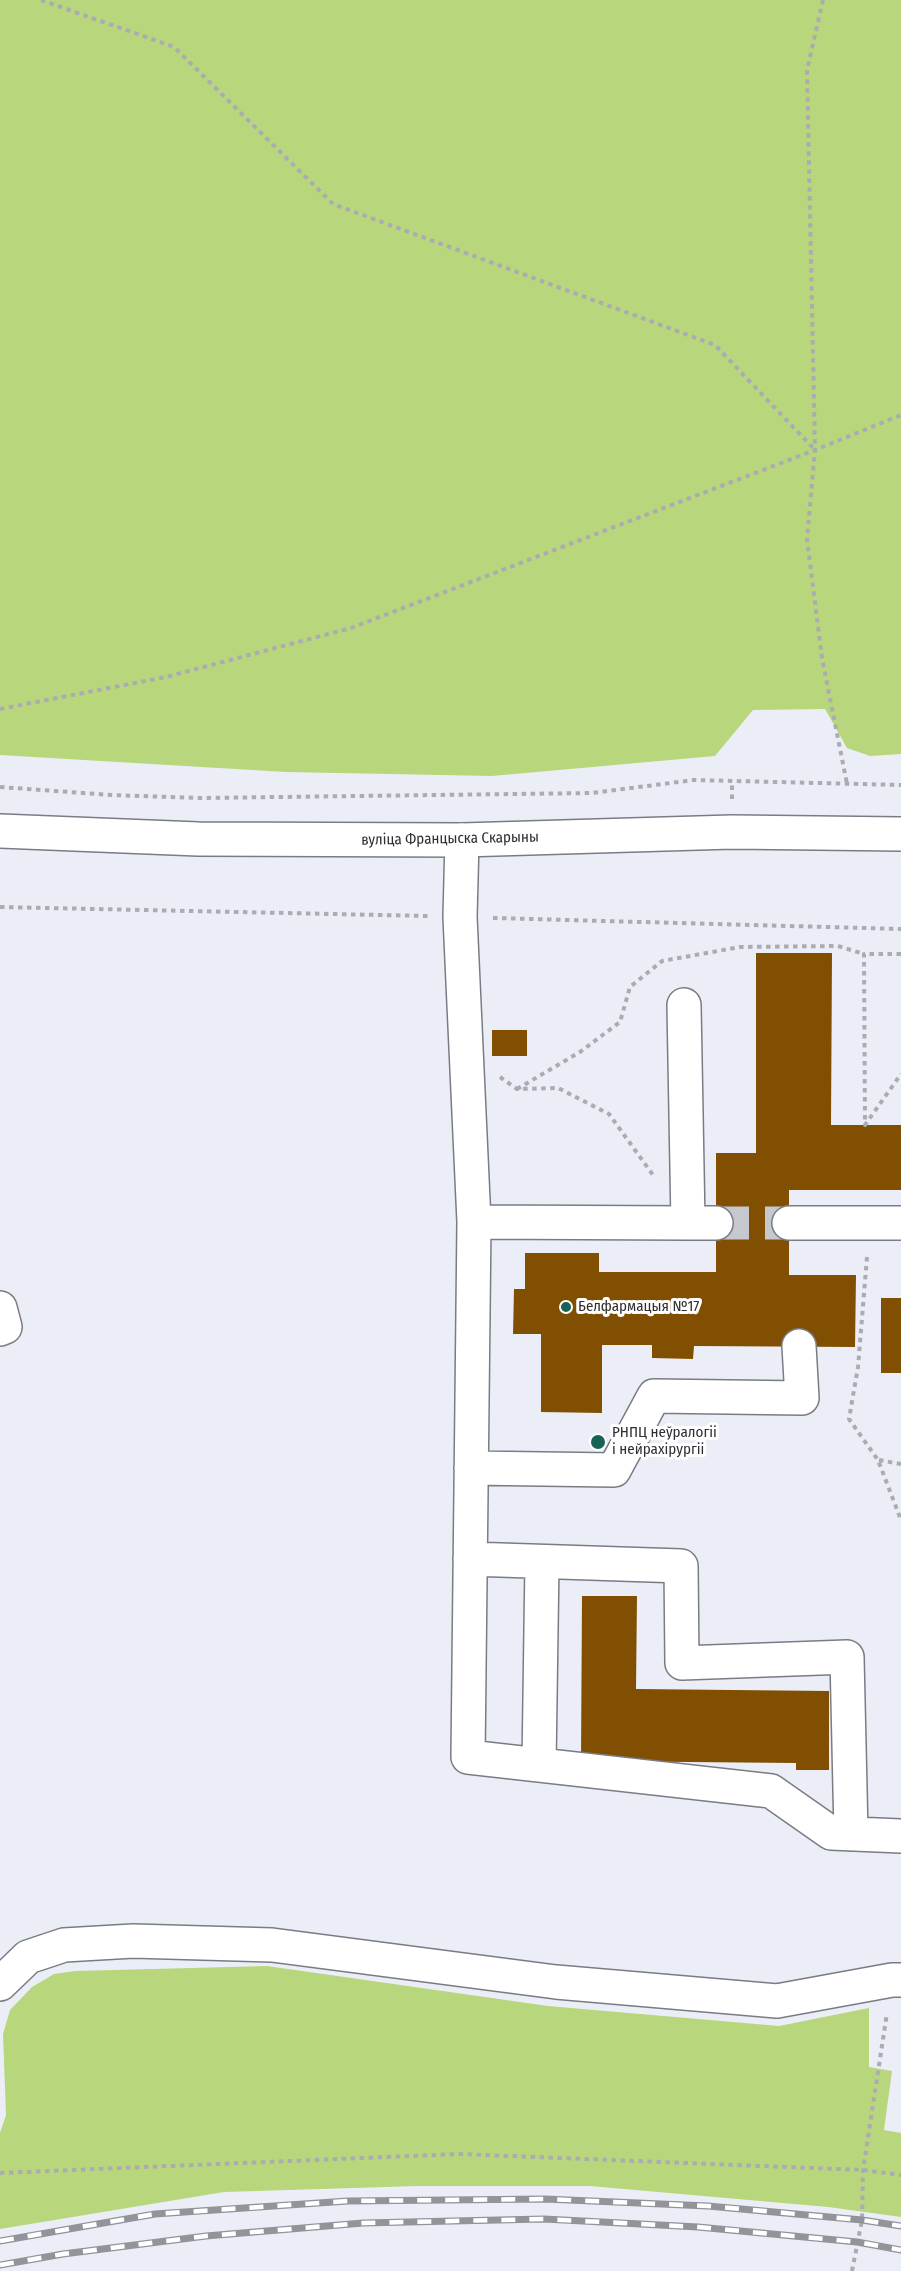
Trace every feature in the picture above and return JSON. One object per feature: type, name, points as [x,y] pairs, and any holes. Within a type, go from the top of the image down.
[{"type":"main road","name":"вуліца Францыска Скарыны","points":[[0,831],[198,839],[462,840],[732,832],[901,834]]},
{"type":"main road","points":[[462,840],[460,917],[474,1222],[468,1757],[771,1791],[831,1833],[901,1836]]},
{"type":"main road","points":[[474,1222],[702,1223],[684,1005]]},
{"type":"main road","points":[[789,1223],[885,1223]]},
{"type":"main road","points":[[0,1308],[5,1327],[0,1329]]},
{"type":"main road","points":[[471,1468],[614,1470],[654,1396],[802,1398],[799,1346]]},
{"type":"main road","points":[[470,1559],[681,1566],[682,1663],[847,1657],[851,1834]]},
{"type":"main road","points":[[539,1765],[542,1562]]},
{"type":"main road","points":[[0,1984],[28,1957],[64,1945],[133,1941],[273,1945],[556,1983],[777,2001],[896,1980]]},
{"type":"path","points":[[41,0],[174,47],[333,204],[715,345],[815,450]]},
{"type":"path","points":[[823,0],[807,70],[815,450],[807,539],[822,658],[847,784]]},
{"type":"path","points":[[0,709],[166,677],[351,628],[901,415]]},
{"type":"path","points":[[0,787],[111,795],[200,798],[591,793],[694,780],[901,785]]},
{"type":"path","points":[[901,954],[864,954],[865,1125],[901,1074]]},
{"type":"path","points":[[498,1075],[516,1089],[558,1088],[609,1114],[655,1178]]},
{"type":"path","points":[[885,1223],[849,1419],[878,1460],[901,1520]]},
{"type":"path","points":[[878,1460],[901,1464]]},
{"type":"path","points":[[852,2271],[862,2220],[863,2170],[896,1980]]},
{"type":"path","points":[[0,2174],[459,2154],[863,2170],[901,2175]]},
{"type":"green space","points":[[0,0],[901,0],[901,754],[870,756],[847,748],[825,709],[753,710],[715,756],[492,776],[286,772],[0,755]]},
{"type":"green space","points":[[267,1966],[548,2006],[779,2026],[869,2008],[869,2067],[892,2071],[884,2130],[901,2133],[901,2217],[828,2207],[590,2186],[417,2186],[224,2192],[0,2229],[0,2133],[6,2115],[3,2034],[10,2010],[32,1987],[54,1974],[75,1971]]},
{"type":"building","points":[[756,953],[832,953],[831,1125],[901,1125],[901,1190],[789,1190],[789,1275],[856,1275],[855,1347],[694,1346],[693,1359],[652,1358],[652,1345],[602,1345],[602,1413],[541,1412],[541,1334],[513,1334],[514,1289],[525,1289],[525,1253],[599,1253],[599,1272],[716,1272],[716,1153],[756,1153]]},
{"type":"building","points":[[492,1030],[527,1030],[527,1056],[492,1056]]},
{"type":"building","points":[[881,1298],[901,1298],[901,1373],[881,1373]]},
{"type":"building","points":[[582,1596],[637,1596],[636,1689],[829,1691],[829,1770],[796,1770],[796,1763],[581,1761]]},
{"type":"tunnel","points":[[716,1223],[789,1223]]},
{"type":"railway","points":[[0,2241],[155,2214],[348,2201],[545,2199],[708,2206],[862,2220],[901,2226]]},
{"type":"railway","points":[[0,2265],[63,2254],[206,2236],[363,2223],[544,2219],[698,2227],[857,2242],[901,2250]]},
{"type":"place","name":"Белфармацыя №17","points":[[566,1307]]},
{"type":"place","name":"РНПЦ неўралогіі і нейрахірургіі","points":[[598,1442]]}]
